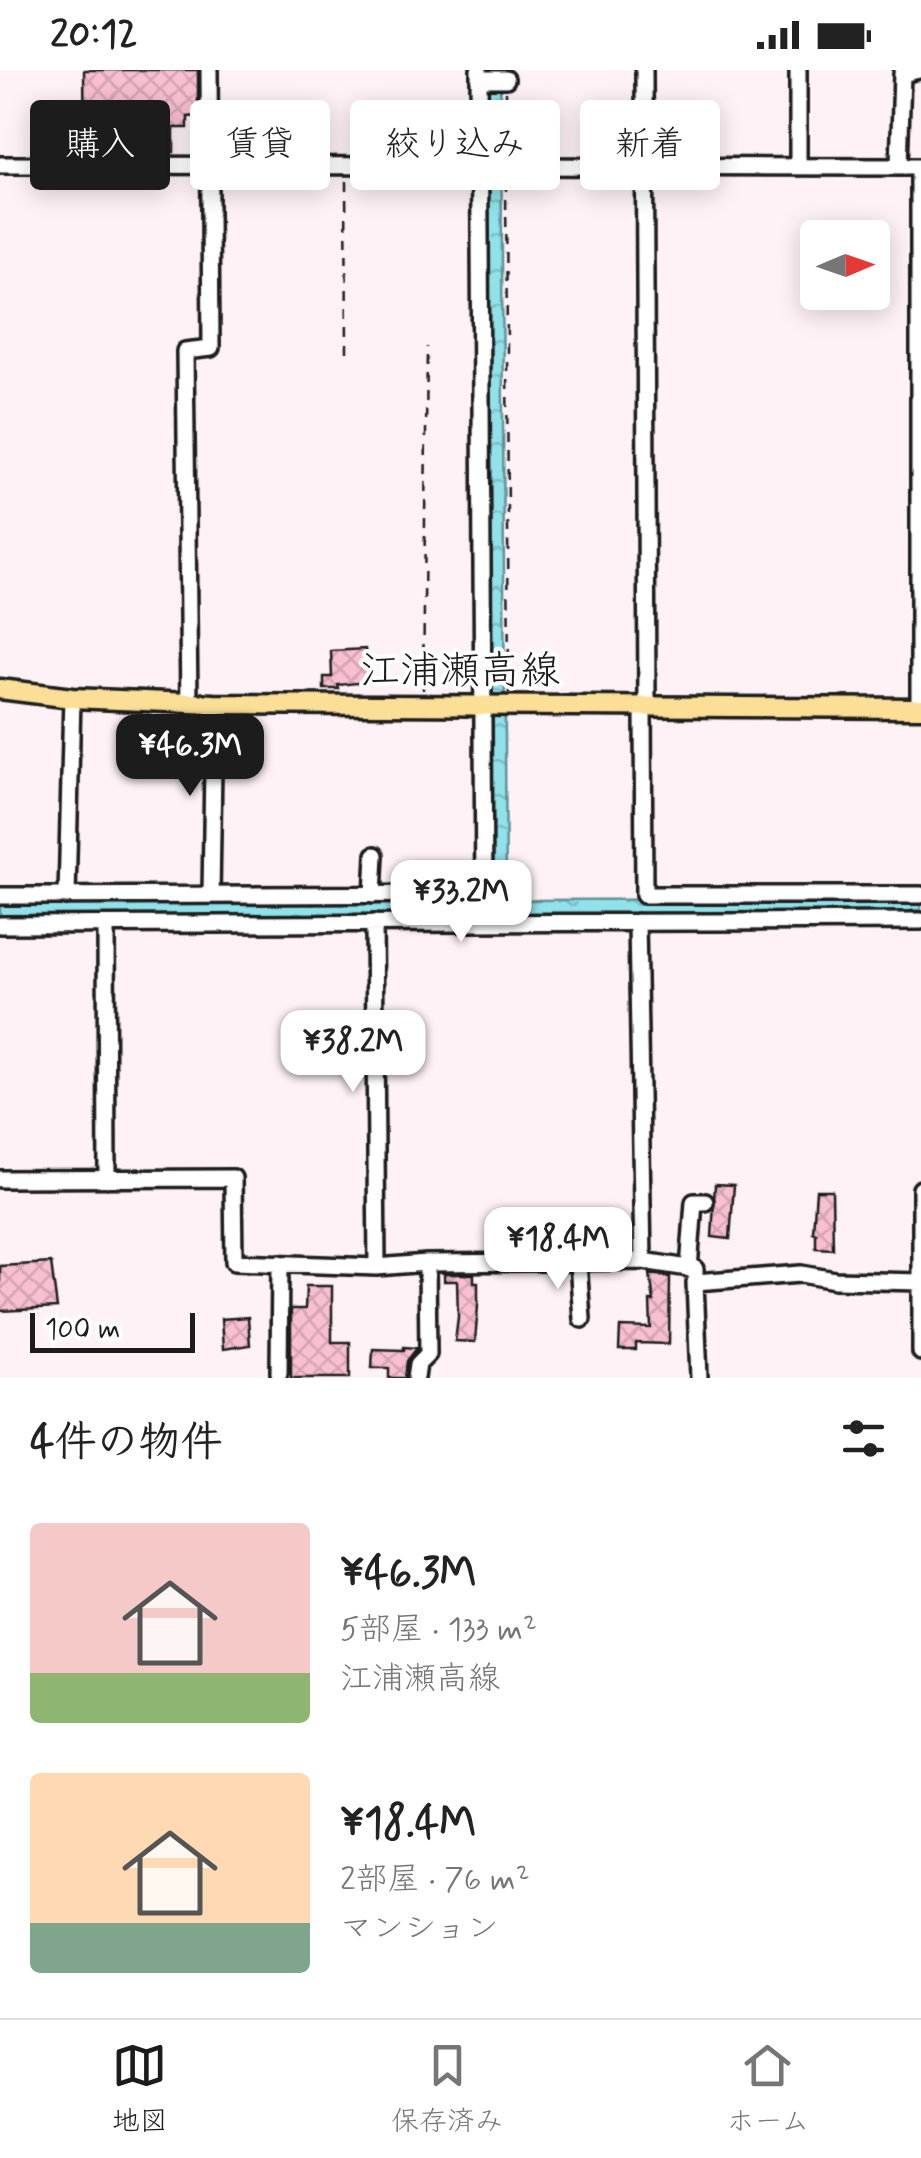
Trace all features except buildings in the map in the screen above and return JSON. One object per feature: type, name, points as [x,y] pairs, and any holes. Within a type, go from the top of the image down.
[{"type":"main road","name":"江浦瀬高線","points":[[0,690],[189,704],[485,705],[508,700],[920,708]]},
{"type":"street","points":[[209,70],[209,100]]},
{"type":"street","points":[[644,70],[644,100]]},
{"type":"street","points":[[798,70],[798,166]]},
{"type":"street","points":[[899,166],[902,74],[919,70]]},
{"type":"street","points":[[0,165],[190,164]]},
{"type":"street","points":[[330,164],[350,164]]},
{"type":"street","points":[[720,165],[920,166],[920,708]]},
{"type":"street","points":[[189,704],[185,351],[211,348],[210,190]]},
{"type":"street","points":[[0,925],[106,925],[291,909],[373,895],[484,894],[482,190]]},
{"type":"street","points":[[645,190],[644,895],[921,895]]},
{"type":"street","points":[[67,896],[72,698]]},
{"type":"street","points":[[212,896],[214,704]]},
{"type":"street","points":[[373,895],[375,855]]},
{"type":"street","points":[[0,896],[212,896],[374,923],[921,920]]},
{"type":"street","points":[[637,922],[643,1261]]},
{"type":"street","points":[[374,923],[377,1267]]},
{"type":"street","points":[[106,925],[107,1179]]},
{"type":"street","points":[[0,1178],[233,1178],[234,1262],[377,1267],[643,1261],[692,1275],[801,1274],[835,1280],[920,1282]]},
{"type":"street","points":[[921,1189],[921,1352]]},
{"type":"street","points":[[699,1378],[692,1275],[694,1202],[705,1202]]},
{"type":"street","points":[[578,1262],[582,1319]]},
{"type":"street","points":[[416,1378],[418,1364],[428,1354],[427,1263]]},
{"type":"street","points":[[279,1372],[280,1264]]},
{"type":"path","points":[[346,164],[347,352]]},
{"type":"path","points":[[505,190],[508,700]]},
{"type":"path","points":[[423,696],[427,347]]},
{"type":"water","points":[[488,86],[499,86],[501,100],[488,100]]},
{"type":"water","points":[[488,190],[502,190],[506,900],[908,899],[921,902],[921,910],[912,910],[912,916],[298,913],[275,917],[0,918],[0,903],[490,900]]}]
